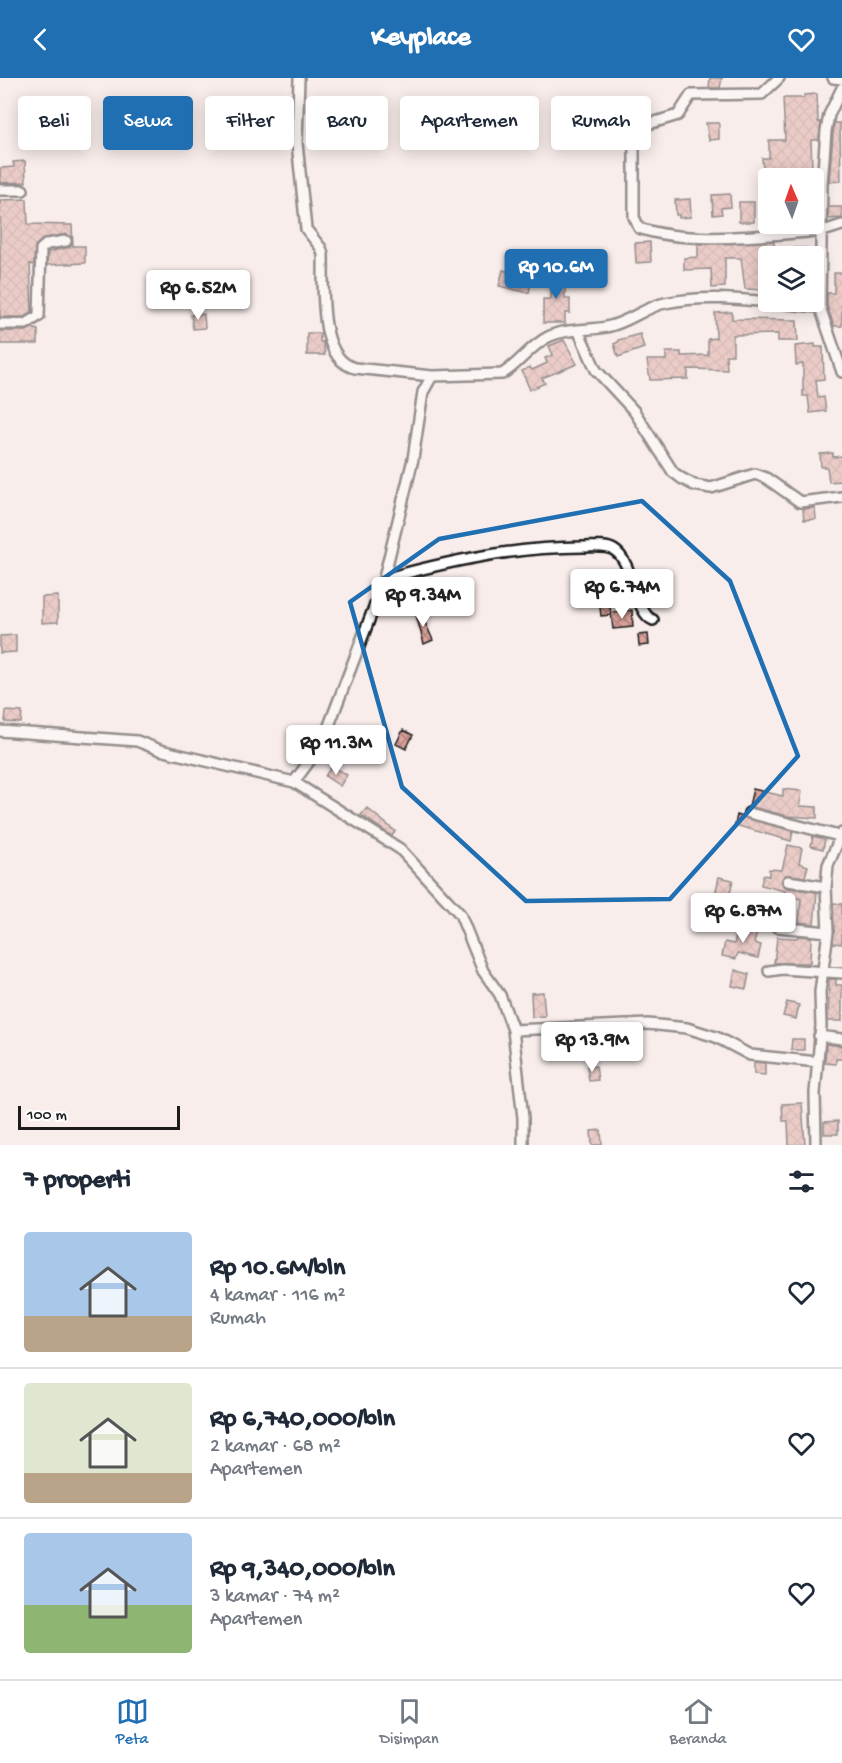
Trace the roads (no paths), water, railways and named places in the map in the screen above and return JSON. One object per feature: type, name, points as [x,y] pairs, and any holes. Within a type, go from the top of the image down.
[{"type":"street","points":[[299,78],[297,143],[306,229],[323,254],[326,325],[334,353],[347,366],[432,376],[502,374],[544,338],[555,333],[607,327],[624,322],[662,303],[696,298],[758,301]]},
{"type":"street","points":[[771,234],[681,235],[639,228],[634,217],[634,136],[639,129],[678,115],[692,95],[762,94],[779,78]]},
{"type":"street","points":[[833,78],[842,79]]},
{"type":"street","points":[[823,168],[829,116],[842,88]]},
{"type":"street","points":[[0,190],[22,190]]},
{"type":"street","points":[[824,231],[842,225]]},
{"type":"street","points":[[0,324],[26,324],[36,320],[39,316],[40,249],[47,244],[66,242]]},
{"type":"street","points":[[822,312],[842,372]]},
{"type":"street","points":[[578,330],[596,370],[634,411],[673,472],[687,483],[719,487],[746,475],[755,474],[766,478],[800,502],[842,497]]},
{"type":"street","points":[[294,782],[322,744],[384,579],[413,459],[423,392],[432,376]]},
{"type":"street","points":[[384,579],[483,554],[569,547],[606,547],[616,550],[627,568],[645,614],[653,620]]},
{"type":"street","points":[[0,732],[137,741],[160,750],[294,782],[400,849],[454,906],[465,923],[483,971],[500,995],[513,1030],[523,1118],[523,1145]]},
{"type":"street","points":[[750,813],[840,835],[828,865],[826,887],[828,932],[822,972],[816,1145]]},
{"type":"street","points":[[788,881],[826,887]]},
{"type":"street","points":[[777,927],[828,932]]},
{"type":"street","points":[[769,970],[842,973]]},
{"type":"street","points":[[513,1030],[648,1024],[682,1028],[716,1037],[750,1055],[818,1062]]},
{"type":"street","points":[[819,1036],[842,1039]]}]
